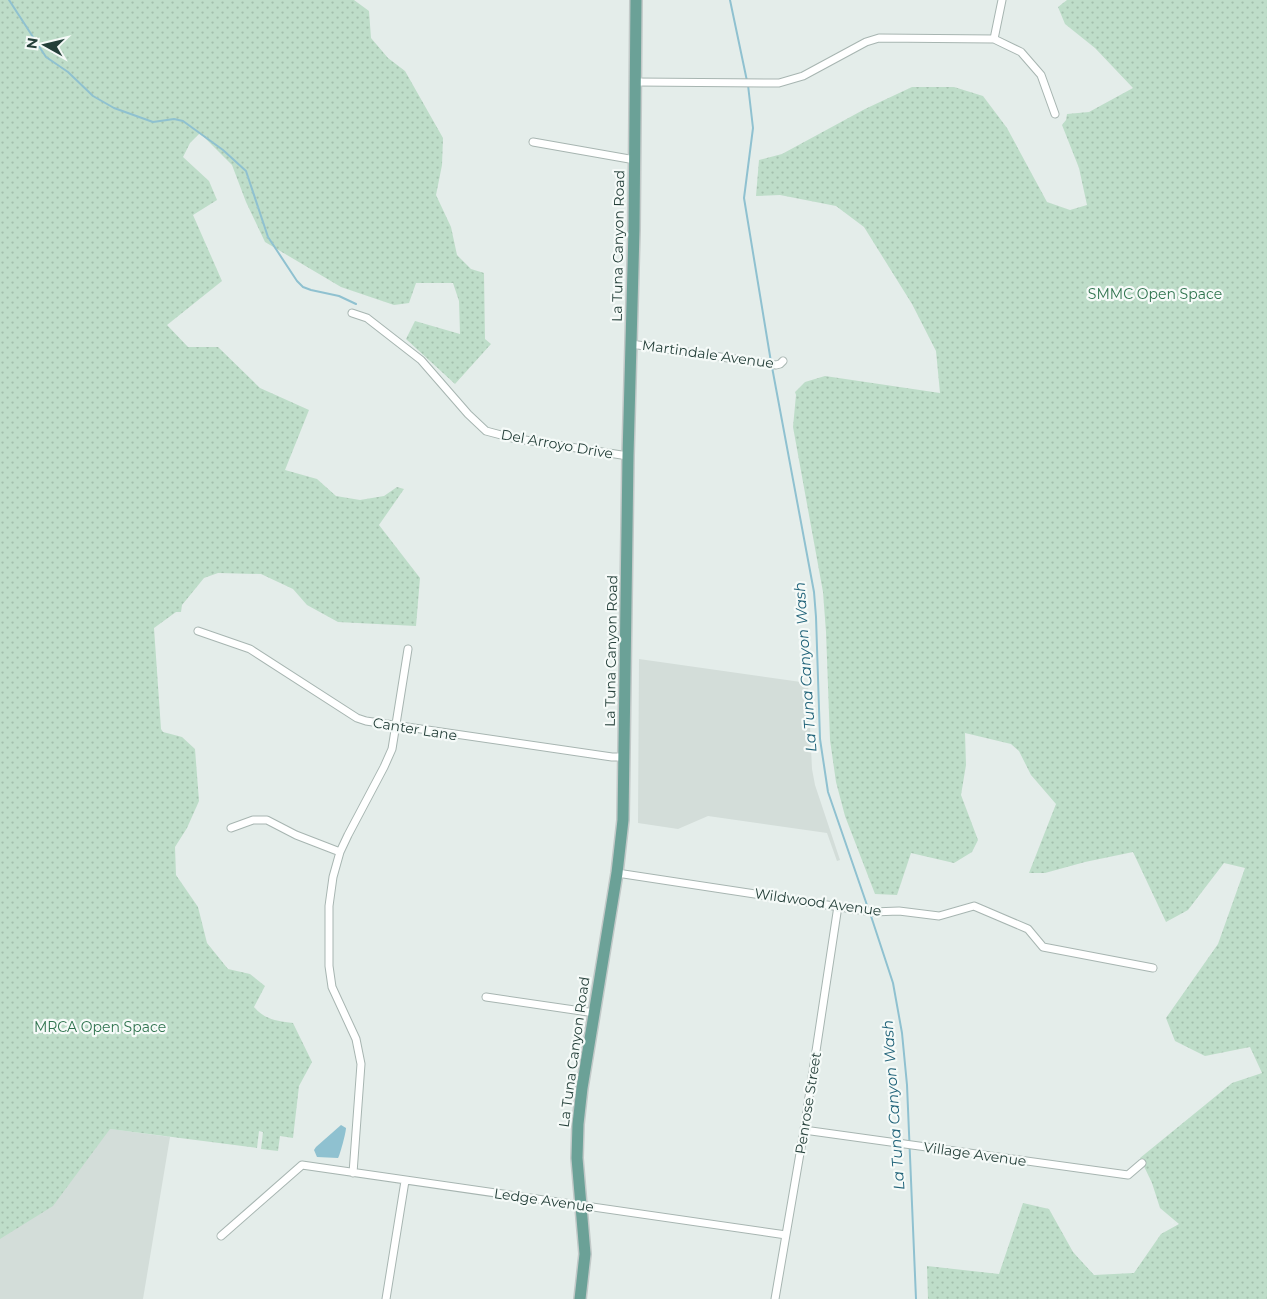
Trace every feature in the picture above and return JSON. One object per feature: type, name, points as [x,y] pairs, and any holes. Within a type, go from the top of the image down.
[{"type":"main road","name":"La Tuna Canyon Road","points":[[580,1299],[585,1254],[577,1174],[578,1124],[617,873],[623,820],[628,456],[635,160],[636,0]]},
{"type":"street","points":[[994,39],[1002,0]]},
{"type":"street","points":[[636,82],[779,83],[803,76],[866,42],[879,38],[994,39],[1021,52],[1041,75],[1055,114]]},
{"type":"street","points":[[533,142],[635,160]]},
{"type":"street","name":"Del Arroyo Drive","points":[[352,313],[367,318],[421,360],[468,414],[486,431],[512,438],[628,456]]},
{"type":"street","name":"Martindale Avenue","points":[[631,344],[772,365],[780,364],[783,361]]},
{"type":"street","name":"Canter Lane","points":[[198,631],[250,649],[358,718],[366,721],[396,727],[612,757],[624,757]]},
{"type":"street","points":[[353,1173],[361,1064],[356,1040],[333,991],[329,966],[329,906],[333,877],[340,852],[389,757],[396,727],[408,649]]},
{"type":"street","points":[[231,828],[254,820],[267,820],[296,835],[340,852]]},
{"type":"street","name":"Wildwood Avenue","points":[[617,873],[874,912],[899,910],[939,916],[974,906],[1028,929],[1043,946],[1153,968]]},
{"type":"street","name":"Penrose Street","points":[[775,1299],[804,1130],[838,906]]},
{"type":"street","points":[[486,997],[595,1013]]},
{"type":"street","name":"Village Avenue","points":[[804,1130],[1128,1175],[1142,1163]]},
{"type":"street","name":"Ledge Avenue","points":[[221,1236],[302,1166],[786,1235]]},
{"type":"street","points":[[386,1299],[405,1181]]},
{"type":"shaded area","points":[[639,659],[808,683],[812,769],[815,785],[840,860],[837,861],[827,833],[708,816],[678,829],[638,823]]},
{"type":"shaded area","points":[[0,1114],[170,1137],[143,1299],[0,1299]]},
{"type":"green space","name":"MRCA Open Space","points":[[0,0],[354,0],[369,11],[371,38],[388,58],[405,71],[443,138],[442,165],[436,195],[451,227],[457,255],[471,269],[484,273],[485,339],[491,344],[455,384],[406,339],[415,321],[460,334],[459,301],[453,283],[416,283],[409,303],[394,305],[341,287],[265,242],[246,202],[232,165],[200,133],[190,143],[183,157],[209,181],[217,200],[193,215],[222,281],[167,325],[188,347],[218,347],[260,388],[309,410],[285,470],[317,479],[336,496],[360,500],[384,496],[397,487],[404,489],[379,525],[420,578],[416,626],[338,622],[307,605],[293,589],[261,574],[218,573],[204,578],[182,605],[181,612],[176,612],[154,628],[161,729],[163,732],[182,737],[195,749],[199,801],[187,828],[175,847],[176,875],[198,907],[207,943],[228,969],[250,974],[265,986],[254,1007],[267,1017],[293,1023],[312,1062],[299,1086],[293,1138],[280,1136],[278,1151],[261,1149],[263,1132],[259,1131],[257,1148],[110,1129],[53,1206],[0,1239]]},
{"type":"green space","name":"SMMC Open Space","points":[[1067,0],[1267,0],[1267,1299],[928,1299],[927,1266],[999,1274],[1023,1203],[1049,1209],[1073,1252],[1094,1275],[1134,1273],[1161,1234],[1179,1224],[1160,1208],[1152,1183],[1140,1158],[1232,1083],[1262,1073],[1250,1047],[1205,1056],[1175,1041],[1166,1018],[1218,944],[1245,868],[1224,863],[1188,910],[1166,922],[1133,852],[1045,873],[1029,873],[1056,804],[1031,775],[1019,751],[1011,744],[965,733],[966,765],[961,795],[978,840],[972,852],[954,863],[911,853],[897,895],[875,894],[845,816],[836,782],[830,740],[823,592],[793,427],[795,392],[805,382],[825,376],[940,393],[936,351],[912,304],[864,227],[836,206],[780,195],[756,196],[759,160],[782,154],[865,109],[912,87],[954,87],[983,96],[1007,128],[1047,202],[1070,210],[1087,205],[1079,168],[1062,125],[1066,120],[1067,114],[1089,112],[1133,88],[1095,48],[1065,24],[1058,7]]},
{"type":"water","points":[[341,1125],[346,1128],[338,1158],[317,1157],[314,1150],[316,1147]]},
{"type":"waterway","points":[[9,0],[46,57],[68,72],[93,96],[114,108],[153,122],[174,119],[183,121],[223,150],[246,171],[268,237],[297,281],[303,287],[339,296],[356,304]]},
{"type":"waterway","name":"La Tuna Canyon Wash","points":[[730,0],[747,81]]},
{"type":"waterway","name":"La Tuna Canyon Wash","points":[[748,85],[753,128],[744,198],[771,362]]},
{"type":"waterway","name":"La Tuna Canyon Wash","points":[[772,367],[814,592],[820,739],[828,792],[868,908]]},
{"type":"waterway","name":"La Tuna Canyon Wash","points":[[870,913],[893,983],[902,1033],[907,1085],[916,1299]]}]
